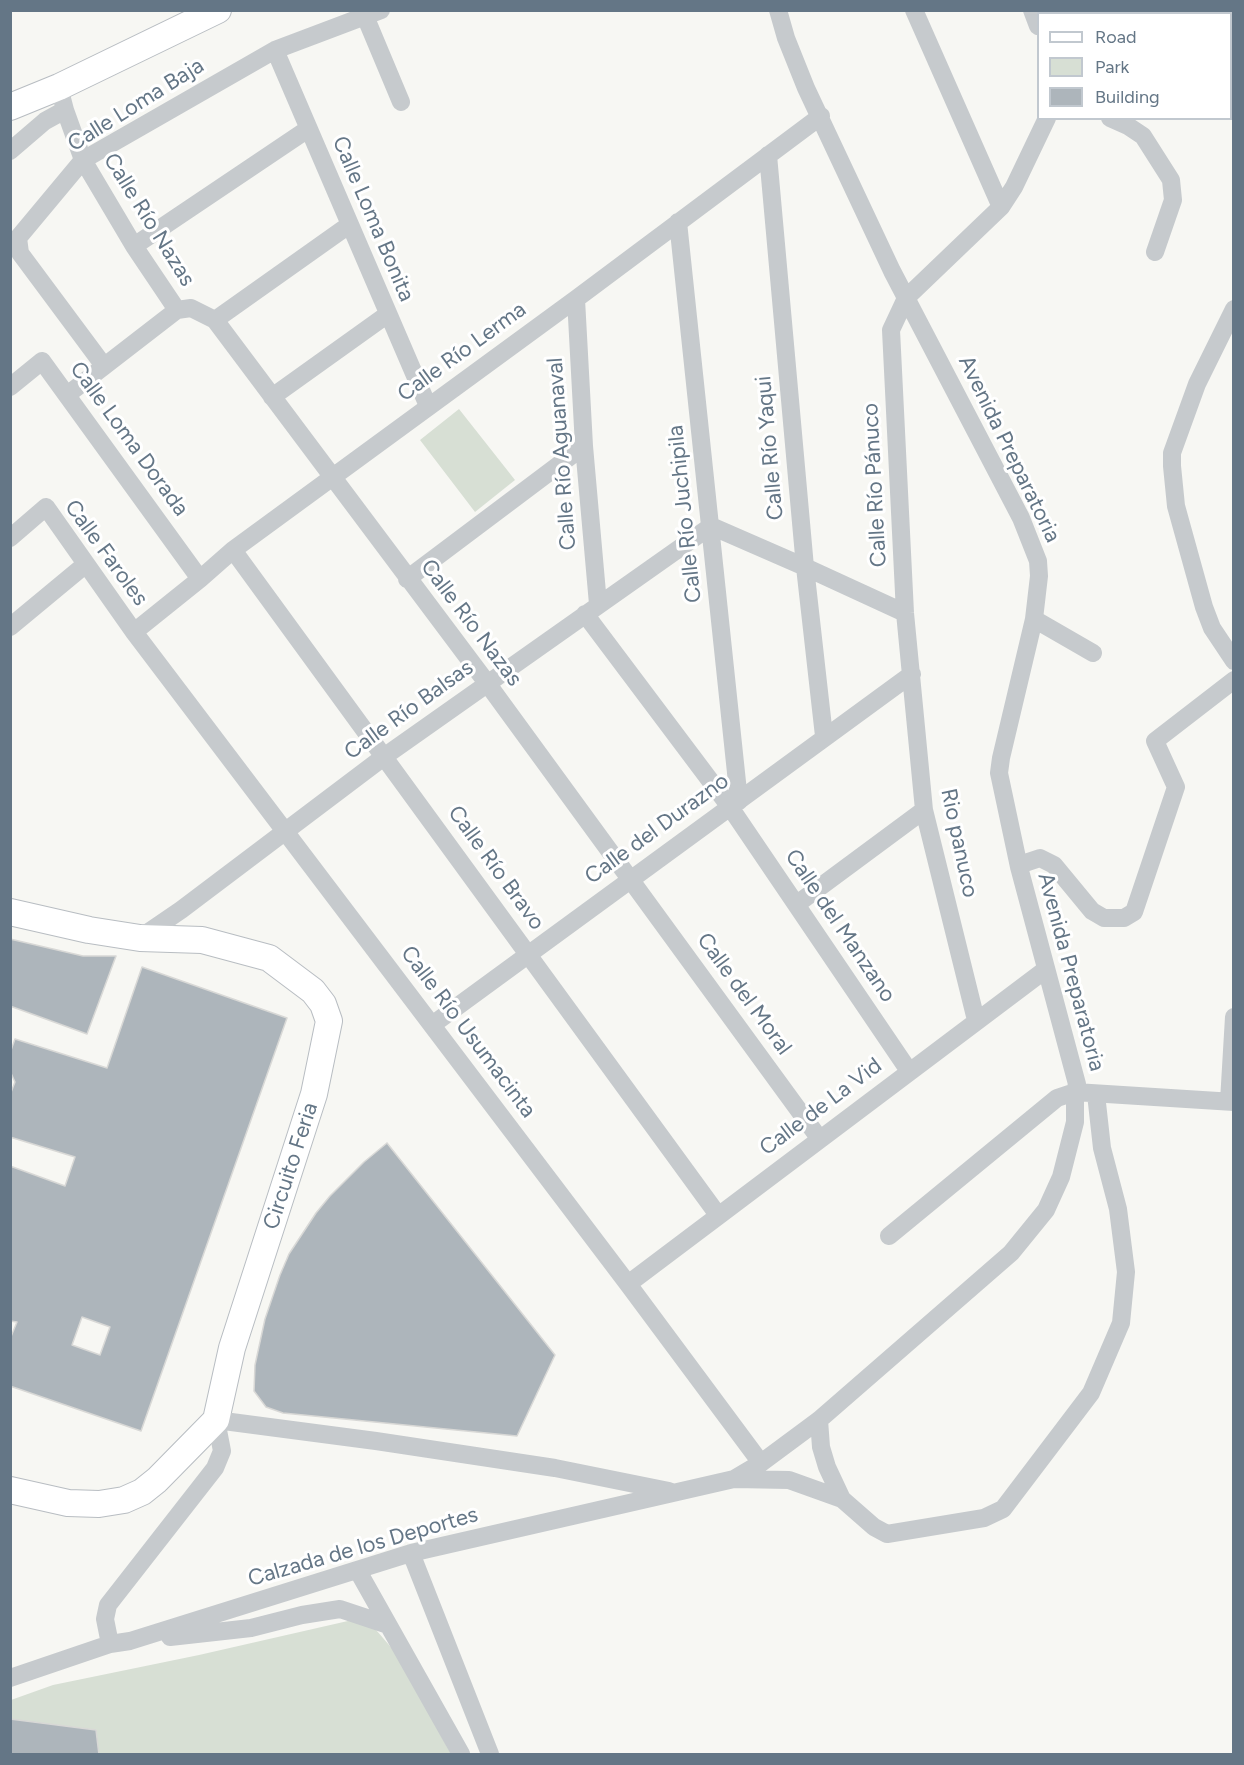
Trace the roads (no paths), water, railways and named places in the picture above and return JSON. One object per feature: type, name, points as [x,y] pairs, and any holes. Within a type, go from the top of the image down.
[{"type":"street","points":[[10,107],[62,98],[218,10]]},
{"type":"street","name":"Avenida Preparatoria","points":[[734,1479],[761,1463],[819,1420],[1011,1253],[1047,1210],[1061,1177],[1075,1122],[1077,1083],[1019,867],[999,773],[1000,758],[1034,619],[1039,576],[1038,561],[1032,543],[985,447],[906,298],[806,88],[786,38],[778,10]]},
{"type":"street","points":[[914,10],[1000,207]]},
{"type":"street","points":[[373,13],[401,102]]},
{"type":"street","name":"Calle Loma Baja","points":[[104,366],[20,253],[18,238],[83,160],[276,50],[373,13]]},
{"type":"street","name":"Calle Loma Bonita","points":[[276,50],[428,406]]},
{"type":"street","points":[[10,151],[45,121],[62,98]]},
{"type":"street","name":"Calle Río Nazas","points":[[62,98],[83,160],[134,246],[177,310]]},
{"type":"street","name":"Calle Río Lerma","points":[[134,632],[233,550],[576,299],[820,116]]},
{"type":"street","points":[[906,298],[1000,207],[1014,187],[1046,120]]},
{"type":"street","points":[[1114,120],[1143,136],[1172,180],[1173,200],[1155,252]]},
{"type":"street","points":[[134,246],[308,129]]},
{"type":"street","name":"Calle Río Yaqui","points":[[768,155],[824,736]]},
{"type":"street","name":"Calle Río Juchipila","points":[[678,222],[711,526],[734,804]]},
{"type":"street","points":[[67,395],[177,310],[191,308],[215,320],[349,225]]},
{"type":"street","name":"Calle Río Pánuco","points":[[906,298],[891,330],[905,613],[912,674]]},
{"type":"street","name":"Calle Río Aguanaval","points":[[576,299],[592,609]]},
{"type":"street","points":[[1233,309],[1197,384],[1172,453],[1172,466],[1176,506],[1204,606],[1212,628],[1233,661]]},
{"type":"street","points":[[272,397],[388,314]]},
{"type":"street","name":"Calle Río Nazas","points":[[215,320],[487,683],[629,879]]},
{"type":"street","name":"Calle Loma Dorada","points":[[10,387],[42,361],[200,579]]},
{"type":"street","points":[[407,579],[584,446]]},
{"type":"street","name":"Calle Faroles","points":[[10,538],[46,507],[134,632]]},
{"type":"street","points":[[711,526],[905,613]]},
{"type":"street","name":"Calle Río Balsas","points":[[140,938],[181,910],[385,756],[711,526]]},
{"type":"street","name":"Calle Río Bravo","points":[[233,550],[718,1215]]},
{"type":"street","points":[[10,627],[86,564]]},
{"type":"street","points":[[592,609],[734,804]]},
{"type":"street","points":[[1034,619],[1094,653]]},
{"type":"street","name":"Calle Río Usumacinta","points":[[134,632],[761,1463]]},
{"type":"street","name":"Calle del Durazno","points":[[432,1025],[824,736],[912,674]]},
{"type":"street","name":"Rio panuco","points":[[912,674],[924,810],[976,1020]]},
{"type":"street","points":[[1019,867],[1040,858],[1054,865],[1092,911],[1104,918],[1124,918],[1134,912],[1176,787],[1155,741],[1233,680]]},
{"type":"street","name":"Calle del Manzano","points":[[734,804],[796,904],[909,1071]]},
{"type":"street","points":[[796,904],[924,810]]},
{"type":"street","name":"Calle del Moral","points":[[629,879],[819,1138]]},
{"type":"street","name":"Circuito Feria","points":[[10,912],[79,928],[140,938],[202,940],[269,958],[313,991],[323,1004],[329,1022],[314,1094],[232,1348],[216,1420]]},
{"type":"street","name":"Calle de La Vid","points":[[628,1284],[1045,970]]},
{"type":"street","points":[[889,1236],[1058,1098],[1075,1092],[1231,1102],[1233,1017]]},
{"type":"street","name":"Avenida Preparatoria","points":[[734,1479],[789,1480],[842,1499],[874,1527],[887,1534],[984,1518],[1003,1509],[1091,1393],[1121,1323],[1126,1272],[1118,1209],[1102,1148],[1096,1094]]},
{"type":"street","points":[[10,1490],[68,1503],[99,1504],[124,1500],[142,1492],[157,1480],[216,1420]]},
{"type":"street","points":[[216,1420],[555,1468],[676,1492]]},
{"type":"street","points":[[110,1644],[105,1619],[108,1605],[215,1468],[222,1451],[216,1420]]},
{"type":"street","points":[[819,1420],[821,1447],[827,1467],[842,1499]]},
{"type":"street","name":"Calzada de los Deportes","points":[[10,1678],[110,1644],[130,1641],[411,1553],[734,1479]]},
{"type":"street","points":[[411,1553],[490,1755]]},
{"type":"street","points":[[358,1571],[461,1755]]},
{"type":"street","points":[[130,1641],[251,1628],[302,1615],[340,1609],[388,1625]]}]
